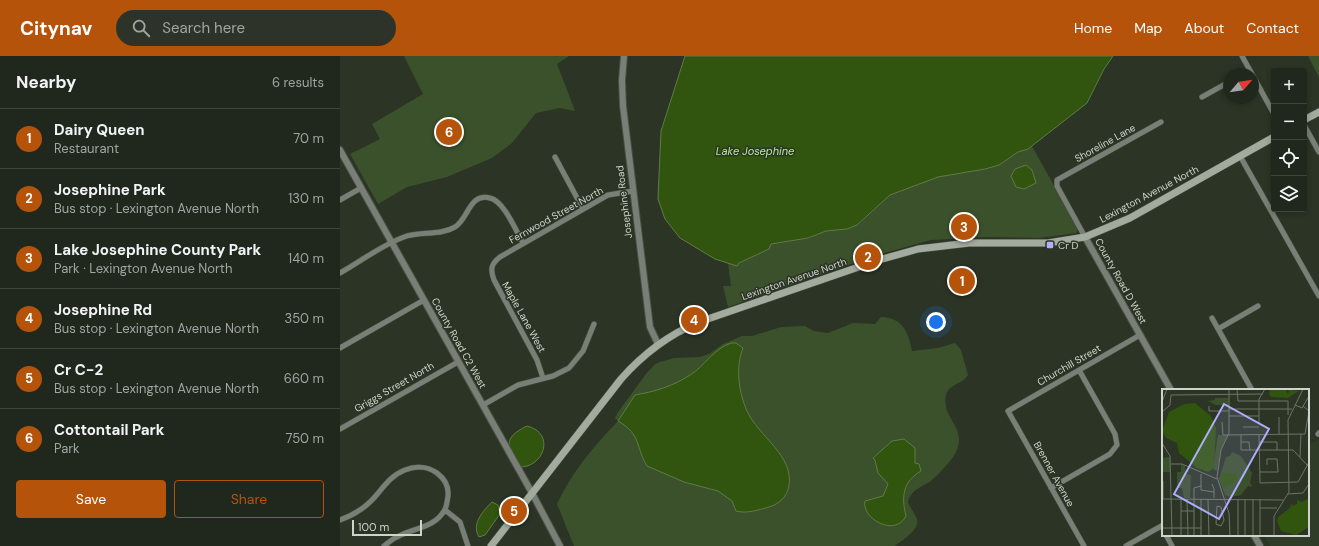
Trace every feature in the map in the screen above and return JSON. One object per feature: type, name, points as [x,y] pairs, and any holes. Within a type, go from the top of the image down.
[{"type":"main road","points":[[1307,118],[1319,112]]},
{"type":"main road","name":"Lexington Avenue North","points":[[491,546],[622,379],[658,344],[674,334],[699,322],[909,251],[960,243],[1043,243],[1085,237],[1130,218],[1271,139]]},
{"type":"street","name":"Josephine Road","points":[[624,56],[622,94],[633,191],[650,327],[658,344]]},
{"type":"street","points":[[1242,56],[1248,68]]},
{"type":"street","points":[[1202,97],[1223,85]]},
{"type":"street","points":[[1259,88],[1271,109]]},
{"type":"street","name":"Shoreline Lane","points":[[1057,180],[1160,122]]},
{"type":"street","points":[[1307,130],[1319,152]]},
{"type":"street","name":"County Road C2 West","points":[[340,150],[532,493],[560,546]]},
{"type":"street","points":[[1240,156],[1319,296]]},
{"type":"street","points":[[555,157],[583,209]]},
{"type":"street","name":"County Road D West","points":[[1057,180],[1057,186],[1170,389]]},
{"type":"street","points":[[340,200],[361,188]]},
{"type":"street","name":"Fernwood Street North","points":[[493,264],[500,256],[608,195],[633,191]]},
{"type":"street","points":[[340,273],[392,243],[412,235],[450,229],[463,219],[474,201],[487,197],[500,203],[524,243]]},
{"type":"street","name":"Maple Lane West","points":[[493,264],[491,269],[494,280],[538,360],[543,378]]},
{"type":"street","points":[[340,348],[424,300]]},
{"type":"street","points":[[1218,329],[1258,306]]},
{"type":"street","points":[[1212,318],[1251,389]]},
{"type":"street","points":[[483,406],[518,385],[563,372],[574,364],[583,351],[594,324]]},
{"type":"street","name":"Churchill Street","points":[[1008,411],[1140,335]]},
{"type":"street","name":"Griggs Street North","points":[[340,429],[458,362]]},
{"type":"street","points":[[1051,488],[1110,454],[1117,445],[1115,434],[1079,370]]},
{"type":"street","name":"Brenner Avenue","points":[[1008,411],[1084,546]]},
{"type":"street","points":[[340,520],[362,508],[396,475],[414,468],[423,467],[432,470],[443,477],[447,484],[448,493],[445,510],[428,526],[397,537],[384,546]]},
{"type":"street","points":[[445,510],[460,522],[468,546]]},
{"type":"street","points":[[1126,546],[1162,527]]},
{"type":"street","points":[[1167,536],[1172,546]]},
{"type":"street","points":[[1255,536],[1260,546]]},
{"type":"shaded area","points":[[404,56],[569,56],[557,64],[575,111],[560,108],[536,113],[512,143],[492,158],[447,177],[407,187],[378,204],[350,154],[380,139],[372,124],[423,94]]},
{"type":"shaded area","points":[[1308,56],[1319,56],[1319,77]]},
{"type":"shaded area","points":[[1032,146],[1078,229],[1076,233],[1039,238],[985,237],[931,240],[877,255],[728,307],[723,286],[731,286],[728,263],[739,263],[769,249],[771,244],[808,238],[826,231],[847,229],[860,223],[890,195],[938,177],[985,169],[999,165],[1018,152]]},
{"type":"shaded area","points":[[881,317],[895,320],[903,327],[909,337],[912,351],[938,348],[955,343],[961,350],[968,375],[966,378],[950,388],[946,395],[945,403],[947,411],[957,429],[959,436],[959,443],[956,452],[949,463],[935,478],[915,491],[910,497],[908,502],[917,519],[916,527],[895,546],[574,546],[557,504],[576,471],[600,440],[618,421],[615,418],[618,412],[655,364],[674,358],[699,357],[709,354],[723,344],[742,336],[752,336],[781,327],[805,326],[814,331],[828,333],[853,323],[875,324]]},
{"type":"shaded area","points":[[1319,439],[1319,546],[1270,546],[1265,536],[1309,536],[1309,444]]},
{"type":"water","name":"Lake Josephine","points":[[685,56],[1113,56],[1104,69],[1087,103],[1028,149],[1018,152],[999,165],[985,169],[938,177],[890,195],[857,225],[847,229],[826,231],[808,238],[771,244],[769,249],[739,263],[737,266],[715,259],[680,238],[665,219],[658,199],[661,131]]},
{"type":"water","points":[[1026,165],[1032,170],[1036,183],[1024,189],[1016,187],[1011,176],[1015,169]]},
{"type":"water","points":[[731,343],[736,343],[743,348],[739,363],[739,380],[747,411],[752,420],[781,455],[789,475],[788,490],[782,500],[773,506],[748,512],[736,511],[732,501],[718,491],[684,482],[647,466],[635,436],[626,426],[618,421],[635,395],[663,388],[684,379],[719,349]]},
{"type":"water","points":[[527,426],[536,430],[542,436],[544,442],[543,450],[535,462],[528,466],[519,467],[512,454],[509,444],[510,439],[519,430]]},
{"type":"water","points":[[904,439],[915,448],[915,463],[919,464],[921,471],[910,480],[905,490],[904,509],[906,516],[901,522],[894,525],[887,525],[873,519],[868,514],[865,507],[865,501],[883,496],[888,484],[878,473],[875,460],[873,458],[892,441]]},
{"type":"water","points":[[492,502],[498,505],[500,514],[485,535],[479,537],[476,527],[477,523],[485,509]]},
{"type":"place","name":"Cottontail Park","points":[[449,132]]},
{"type":"place","name":"Lake Josephine County Park","points":[[964,227]]},
{"type":"place","name":"Cr D","points":[[1050,245]]},
{"type":"place","name":"Josephine Park","points":[[868,257]]},
{"type":"place","name":"Dairy Queen","points":[[962,281]]},
{"type":"place","name":"Josephine Rd","points":[[694,320]]},
{"type":"place","name":"Cr C-2","points":[[514,511]]}]
